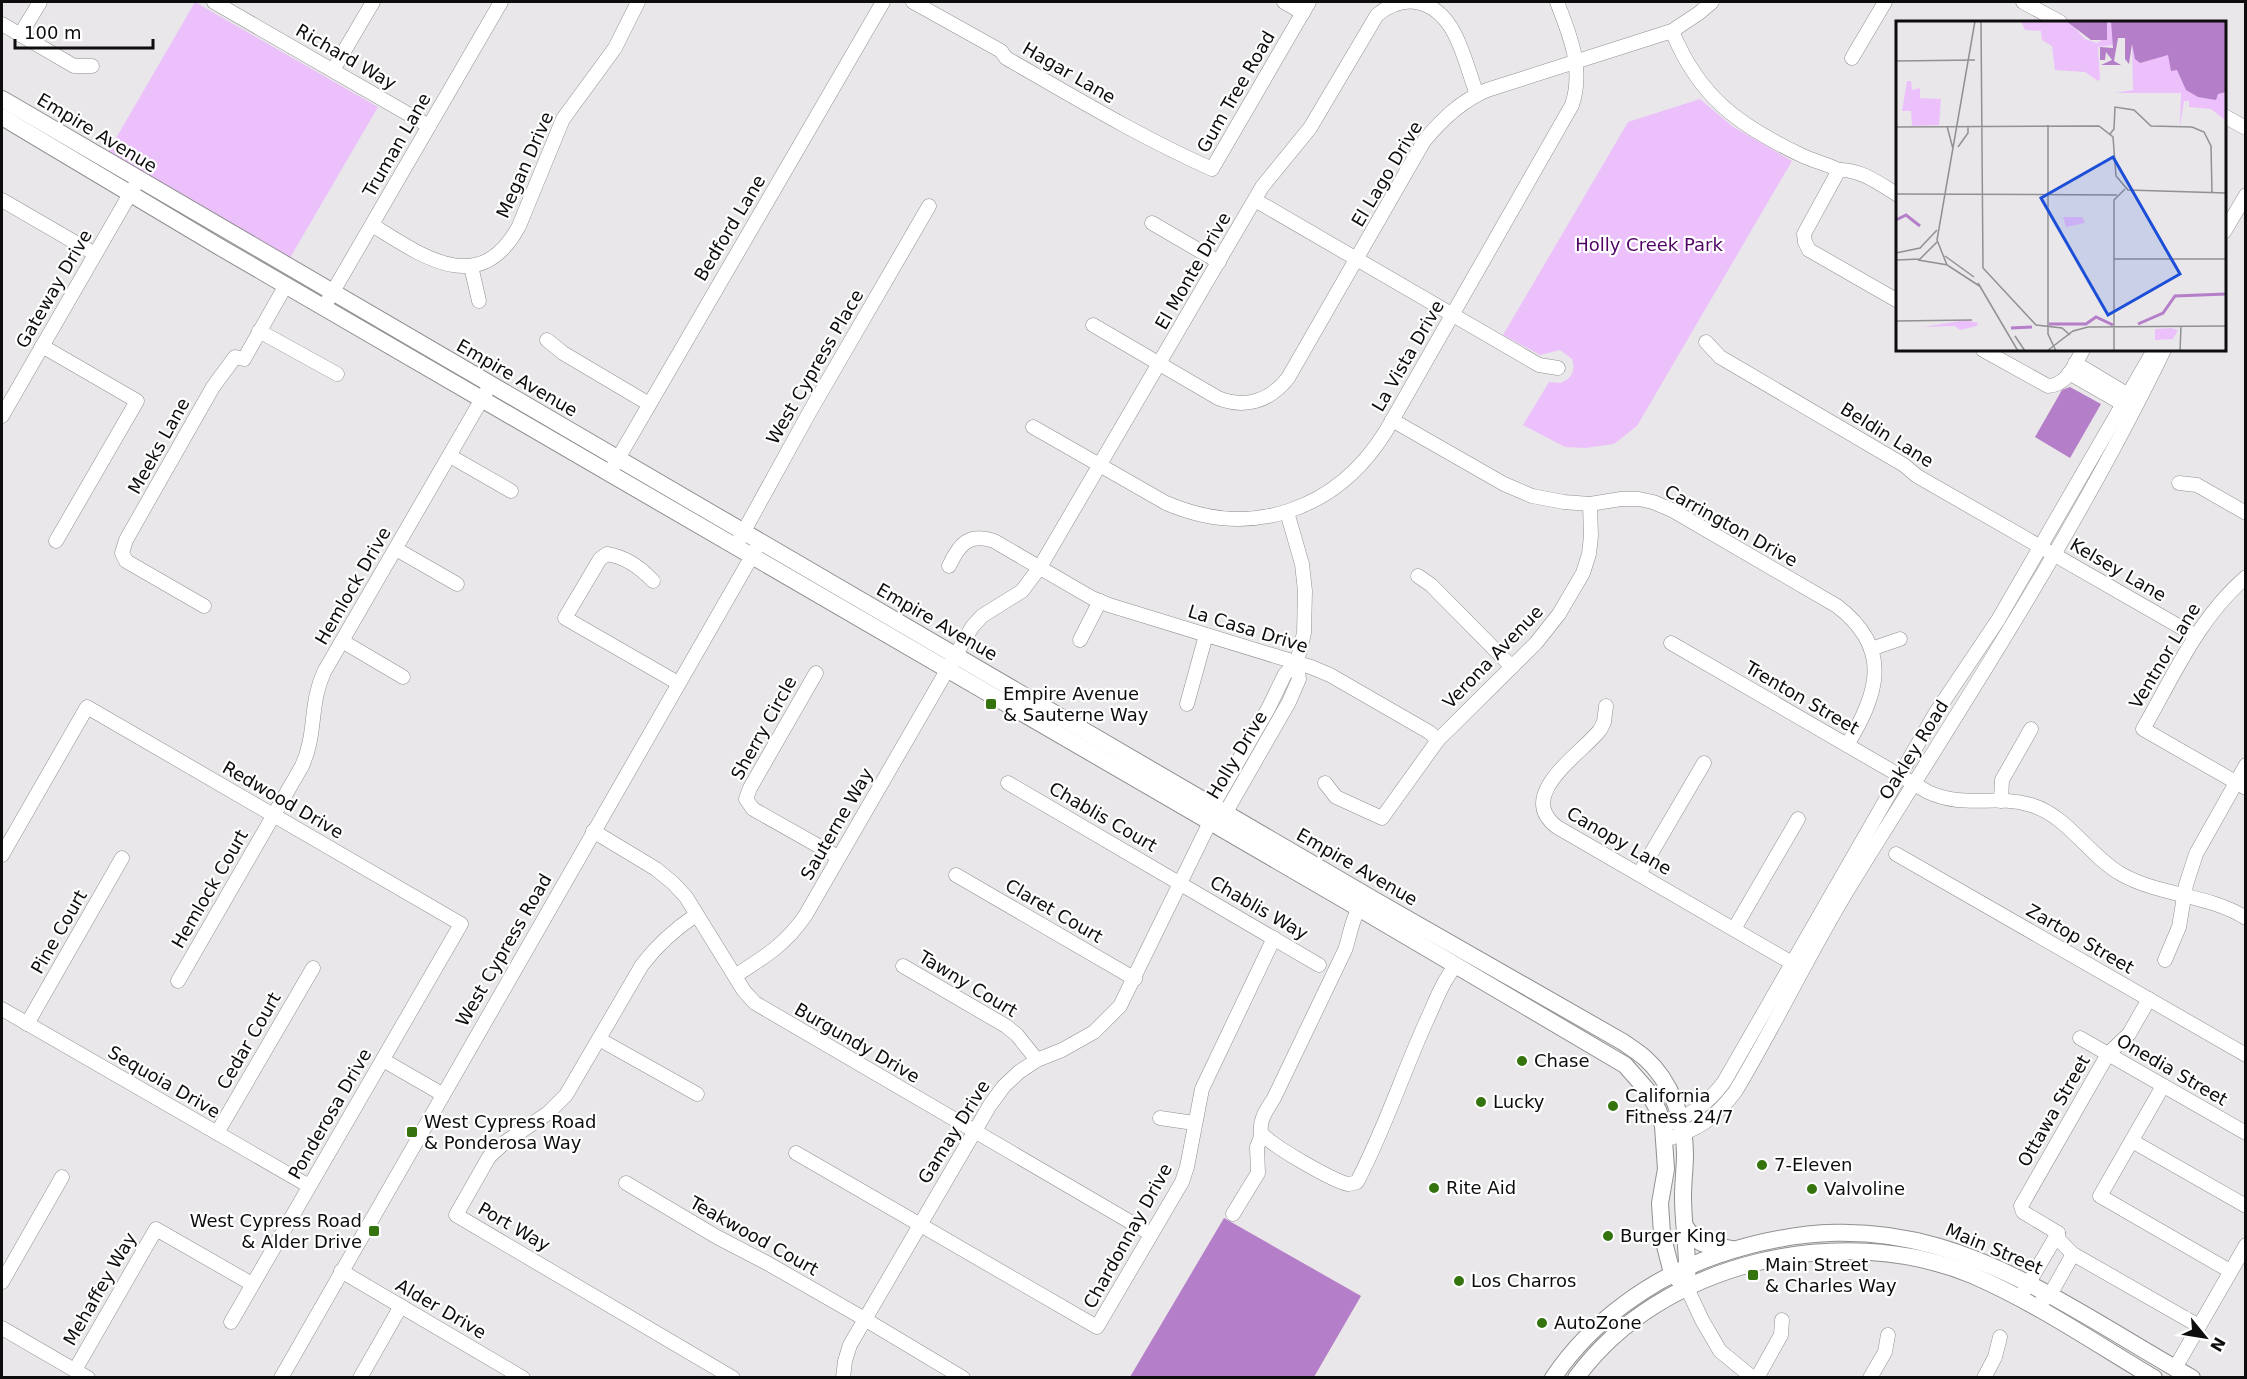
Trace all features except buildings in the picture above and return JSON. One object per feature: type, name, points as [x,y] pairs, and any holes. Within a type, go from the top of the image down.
[{"type":"main road","name":"Empire Avenue","points":[[2,99],[286,285],[487,392]]},
{"type":"main road","name":"Empire Avenue","points":[[2,117],[333,292],[487,392],[739,539],[760,542],[1210,822],[1625,1065],[1647,1090],[1658,1110],[1664,1133],[1666,1169],[1660,1203],[1662,1234],[1672,1273]]},
{"type":"main road","name":"Empire Avenue","points":[[739,539],[751,556],[1219,808],[1646,1059],[1667,1087],[1682,1126],[1687,1288]]},
{"type":"main road","points":[[1363,910],[1370,904],[1399,920],[1420,925]]},
{"type":"main road","points":[[1685,1226],[1694,1239],[1705,1245],[1735,1249]]},
{"type":"main road","name":"Main Street","points":[[1553,1377],[1595,1330],[1613,1314],[1672,1273],[1735,1249],[1777,1238],[1821,1232],[1892,1236],[1929,1243],[1966,1255],[2028,1283],[2192,1377]]},
{"type":"main road","name":"Main Street","points":[[1576,1377],[1614,1338],[1641,1316],[1687,1288],[1718,1274],[1761,1261],[1829,1251],[1894,1255],[1944,1265],[1972,1275],[2019,1299],[2154,1377]]},
{"type":"main road","points":[[1672,1273],[1687,1288]]},
{"type":"street","points":[[20,35],[40,2]]},
{"type":"street","name":"Richard Way","points":[[214,2],[429,126]]},
{"type":"street","points":[[333,70],[372,2]]},
{"type":"street","name":"Truman Lane","points":[[324,307],[501,2]]},
{"type":"street","name":"Megan Drive","points":[[471,266],[485,261],[502,250],[512,238],[563,119],[615,48],[638,2]]},
{"type":"street","name":"Bedford Lane","points":[[613,466],[883,2]]},
{"type":"street","name":"Hagar Lane","points":[[913,2],[1001,51],[1006,58],[1104,115],[1212,169]]},
{"type":"street","points":[[1284,2],[1306,7]]},
{"type":"street","name":"La Vista Drive","points":[[1033,427],[1166,503],[1185,511],[1216,518],[1251,519],[1287,512],[1317,500],[1350,476],[1376,447],[1566,118],[1576,93],[1578,73],[1568,28],[1557,2]]},
{"type":"street","name":"El Lago Drive","points":[[1093,325],[1218,398],[1231,403],[1251,402],[1270,396],[1288,378],[1424,141],[1451,112],[1477,94],[1508,82],[1672,31],[1712,2]]},
{"type":"street","points":[[1852,58],[1885,2]]},
{"type":"street","points":[[2023,2],[2058,21]]},
{"type":"street","name":"El Monte Drive","points":[[951,662],[972,627],[982,616],[1022,591],[1041,567],[1268,178],[1301,142],[1370,24],[1386,8],[1398,3],[1425,4],[1437,11],[1453,31],[1477,94]]},
{"type":"street","name":"Gum Tree Road","points":[[1212,169],[1306,7]]},
{"type":"street","points":[[2,24],[74,66],[92,66]]},
{"type":"street","points":[[1672,31],[1696,79],[1712,98],[1732,115],[1797,153],[1839,170],[1864,175],[1896,194]]},
{"type":"street","points":[[2226,117],[2246,128]]},
{"type":"street","points":[[1839,170],[1808,225],[1804,234],[1805,242],[1809,249],[1896,300]]},
{"type":"street","name":"Gateway Drive","points":[[2,416],[134,187]]},
{"type":"street","points":[[2226,229],[2246,195]]},
{"type":"street","points":[[2,200],[95,254]]},
{"type":"street","points":[[1255,200],[1539,365],[1558,368]]},
{"type":"street","name":"West Cypress Place","points":[[739,539],[814,403],[929,206]]},
{"type":"street","points":[[1152,223],[1219,262]]},
{"type":"street","points":[[372,225],[431,259],[446,265],[471,266],[479,301]]},
{"type":"street","name":"Meeks Lane","points":[[204,606],[126,561],[122,553],[126,540],[213,387],[235,357],[243,359],[286,285]]},
{"type":"street","points":[[260,331],[338,374]]},
{"type":"street","points":[[547,340],[563,353],[649,404]]},
{"type":"street","name":"Beldin Lane","points":[[1706,342],[1720,357],[1904,465],[1917,476],[2054,554]]},
{"type":"street","points":[[42,346],[137,401],[56,541]]},
{"type":"street","points":[[1985,351],[2048,386],[2063,381],[2082,351]]},
{"type":"street","name":"Oakley Road","points":[[1682,1126],[1700,1127],[1714,1116],[1735,1092],[1844,897],[1995,656],[2054,554],[2131,403],[2154,351]]},
{"type":"street","name":"Oakley Road","points":[[1664,1133],[1682,1126],[1712,1099],[1724,1082],[1935,714],[1998,620],[2040,546],[2163,351]]},
{"type":"street","points":[[2072,368],[2131,403]]},
{"type":"street","name":"Hemlock Drive","points":[[274,815],[309,752],[315,695],[324,672],[487,392]]},
{"type":"street","name":"Carrington Drive","points":[[1392,420],[1519,491],[1549,500],[1590,504],[1621,499],[1639,499],[1672,510],[1837,606],[1860,628],[1870,649],[1875,674],[1874,689],[1868,707],[1847,745]]},
{"type":"street","points":[[450,456],[511,491]]},
{"type":"street","points":[[2179,483],[2197,485],[2246,513]]},
{"type":"street","name":"Verona Avenue","points":[[1325,783],[1336,797],[1382,818],[1438,740],[1548,629],[1583,573],[1589,554],[1591,536],[1590,504]]},
{"type":"street","name":"Holly Drive","points":[[1210,822],[1289,702],[1299,679],[1297,662],[1304,633],[1305,591],[1302,564],[1287,512]]},
{"type":"street","name":"La Casa Drive","points":[[949,566],[957,548],[966,541],[985,538],[994,541],[1100,601],[1297,662],[1330,675],[1429,732],[1438,740]]},
{"type":"street","name":"West Cypress Road","points":[[281,1377],[760,542]]},
{"type":"street","points":[[396,549],[457,584]]},
{"type":"street","points":[[653,581],[642,569],[620,556],[607,554],[600,560],[565,618],[678,683]]},
{"type":"street","name":"Kelsey Lane","points":[[2054,554],[2196,636]]},
{"type":"street","points":[[1418,576],[1431,585],[1512,667]]},
{"type":"street","name":"Ventnor Lane","points":[[2241,785],[2142,729],[2212,611],[2246,577]]},
{"type":"street","points":[[1080,640],[1100,601]]},
{"type":"street","points":[[1187,704],[1206,635]]},
{"type":"street","points":[[1870,649],[1900,639]]},
{"type":"street","points":[[342,641],[403,677]]},
{"type":"street","name":"Trenton Street","points":[[1671,643],[1914,784],[1947,800],[2018,801],[2046,811],[2069,828],[2103,862],[2121,874],[2157,890],[2219,906],[2246,918]]},
{"type":"street","name":"Sauterne Way","points":[[735,976],[775,950],[793,932],[951,662]]},
{"type":"street","name":"Sherry Circle","points":[[816,673],[750,788],[746,799],[753,809],[838,857]]},
{"type":"street","name":"Canopy Lane","points":[[1606,706],[1604,723],[1599,730],[1546,787],[1544,810],[1550,821],[1792,963]]},
{"type":"street","name":"Redwood Drive","points":[[2,855],[87,707],[461,924]]},
{"type":"street","points":[[2001,801],[2002,780],[2031,729]]},
{"type":"street","points":[[1639,874],[1704,763]]},
{"type":"street","points":[[2165,960],[2180,927],[2196,854],[2241,785],[2246,765]]},
{"type":"street","name":"Chablis Court","points":[[1008,783],[1180,883]]},
{"type":"street","name":"Hemlock Court","points":[[178,981],[274,815]]},
{"type":"street","points":[[1734,929],[1798,819]]},
{"type":"street","name":"Gamay Drive","points":[[843,1377],[850,1345],[974,1131],[1004,1086],[1019,1071],[1037,1060],[1062,1050],[1094,1032],[1120,1006],[1210,822]]},
{"type":"street","name":"Burgundy Drive","points":[[593,831],[666,876],[686,897],[744,991],[767,1012],[1151,1234]]},
{"type":"street","name":"Zartop Street","points":[[1896,854],[2246,1055]]},
{"type":"street","name":"Pine Court","points":[[27,1023],[122,858]]},
{"type":"street","name":"Claret Court","points":[[956,875],[1135,979]]},
{"type":"street","name":"Chablis Way","points":[[1180,883],[1319,965]]},
{"type":"street","points":[[1233,1214],[1258,1173],[1257,1147],[1262,1134],[1261,1125],[1264,1113],[1279,1088],[1350,935],[1351,924],[1363,910]]},
{"type":"street","name":"Port Way","points":[[696,915],[668,935],[654,949],[642,965],[566,1095],[548,1113],[522,1130],[489,1157],[456,1215],[733,1377]]},
{"type":"street","name":"Ponderosa Drive","points":[[231,1322],[461,924]]},
{"type":"street","name":"Chardonnay Drive","points":[[920,1224],[1096,1327],[1182,1182],[1202,1089],[1274,938]]},
{"type":"street","points":[[1262,1134],[1268,1142],[1321,1171],[1347,1184],[1357,1182],[1386,1121],[1414,1049],[1443,985],[1456,965]]},
{"type":"street","name":"Tawny Court","points":[[903,966],[1006,1026],[1017,1035],[1037,1060]]},
{"type":"street","name":"Cedar Court","points":[[217,1133],[313,968]]},
{"type":"street","name":"Ottawa Street","points":[[2058,1233],[2024,1212],[2021,1206],[2108,1054],[2129,1034],[2149,999]]},
{"type":"street","name":"Sequoia Drive","points":[[2,1009],[309,1186]]},
{"type":"street","name":"Onedia Street","points":[[2080,1038],[2246,1133]]},
{"type":"street","points":[[599,1039],[697,1095]]},
{"type":"street","points":[[382,1060],[442,1094]]},
{"type":"street","points":[[2163,1086],[2100,1196],[2230,1271]]},
{"type":"street","points":[[1160,1118],[1194,1123]]},
{"type":"street","points":[[2132,1141],[2246,1206]]},
{"type":"street","points":[[796,1152],[920,1224]]},
{"type":"street","points":[[2,1281],[62,1177]]},
{"type":"street","name":"Teakwood Court","points":[[626,1183],[963,1377]]},
{"type":"street","name":"Mehaffey Way","points":[[75,1370],[156,1229],[252,1284]]},
{"type":"street","points":[[2058,1233],[2060,1240],[2073,1254],[2199,1326]]},
{"type":"street","points":[[2019,1299],[2058,1233]]},
{"type":"street","points":[[2175,1368],[2246,1245]]},
{"type":"street","points":[[2034,1308],[2050,1295],[2073,1254]]},
{"type":"street","name":"Alder Drive","points":[[341,1271],[523,1377]]},
{"type":"street","points":[[1687,1288],[1720,1350],[1755,1377],[1782,1335],[1782,1320]]},
{"type":"street","points":[[360,1377],[401,1306]]},
{"type":"street","name":"Mehaffey Way","points":[[2,1328],[88,1377]]},
{"type":"street","points":[[1870,1377],[1885,1352],[1888,1335]]},
{"type":"street","points":[[1984,1377],[1995,1357],[2000,1337]]},
{"type":"green space","points":[[195,2],[378,107],[290,258],[108,152]]},
{"type":"green space","name":"Holly Creek Park","points":[[1700,99],[1732,126],[1792,161],[1637,426],[1614,444],[1585,448],[1565,447],[1523,425],[1549,382],[1560,383],[1570,377],[1573,370],[1572,359],[1560,350],[1540,355],[1503,335],[1628,122]]},
{"type":"shaded area","points":[[2070,387],[2101,404],[2070,458],[2035,437],[2062,390]]},
{"type":"shaded area","points":[[1224,1218],[1361,1296],[1314,1377],[1130,1377]]},
{"type":"place","name":"Empire Avenue & Sauterne Way","points":[[991,704]]},
{"type":"place","name":"Chase","points":[[1522,1061]]},
{"type":"place","name":"Lucky","points":[[1481,1102]]},
{"type":"place","name":"California Fitness 24/7","points":[[1613,1106]]},
{"type":"place","name":"West Cypress Road & Ponderosa Way","points":[[412,1132]]},
{"type":"place","name":"7-Eleven","points":[[1762,1165]]},
{"type":"place","name":"Rite Aid","points":[[1434,1188]]},
{"type":"place","name":"Valvoline","points":[[1812,1189]]},
{"type":"place","name":"West Cypress Road & Alder Drive","points":[[374,1231]]},
{"type":"place","name":"Burger King","points":[[1608,1236]]},
{"type":"place","name":"Main Street & Charles Way","points":[[1753,1275]]},
{"type":"place","name":"Los Charros","points":[[1459,1281]]},
{"type":"place","name":"AutoZone","points":[[1542,1323]]}]
